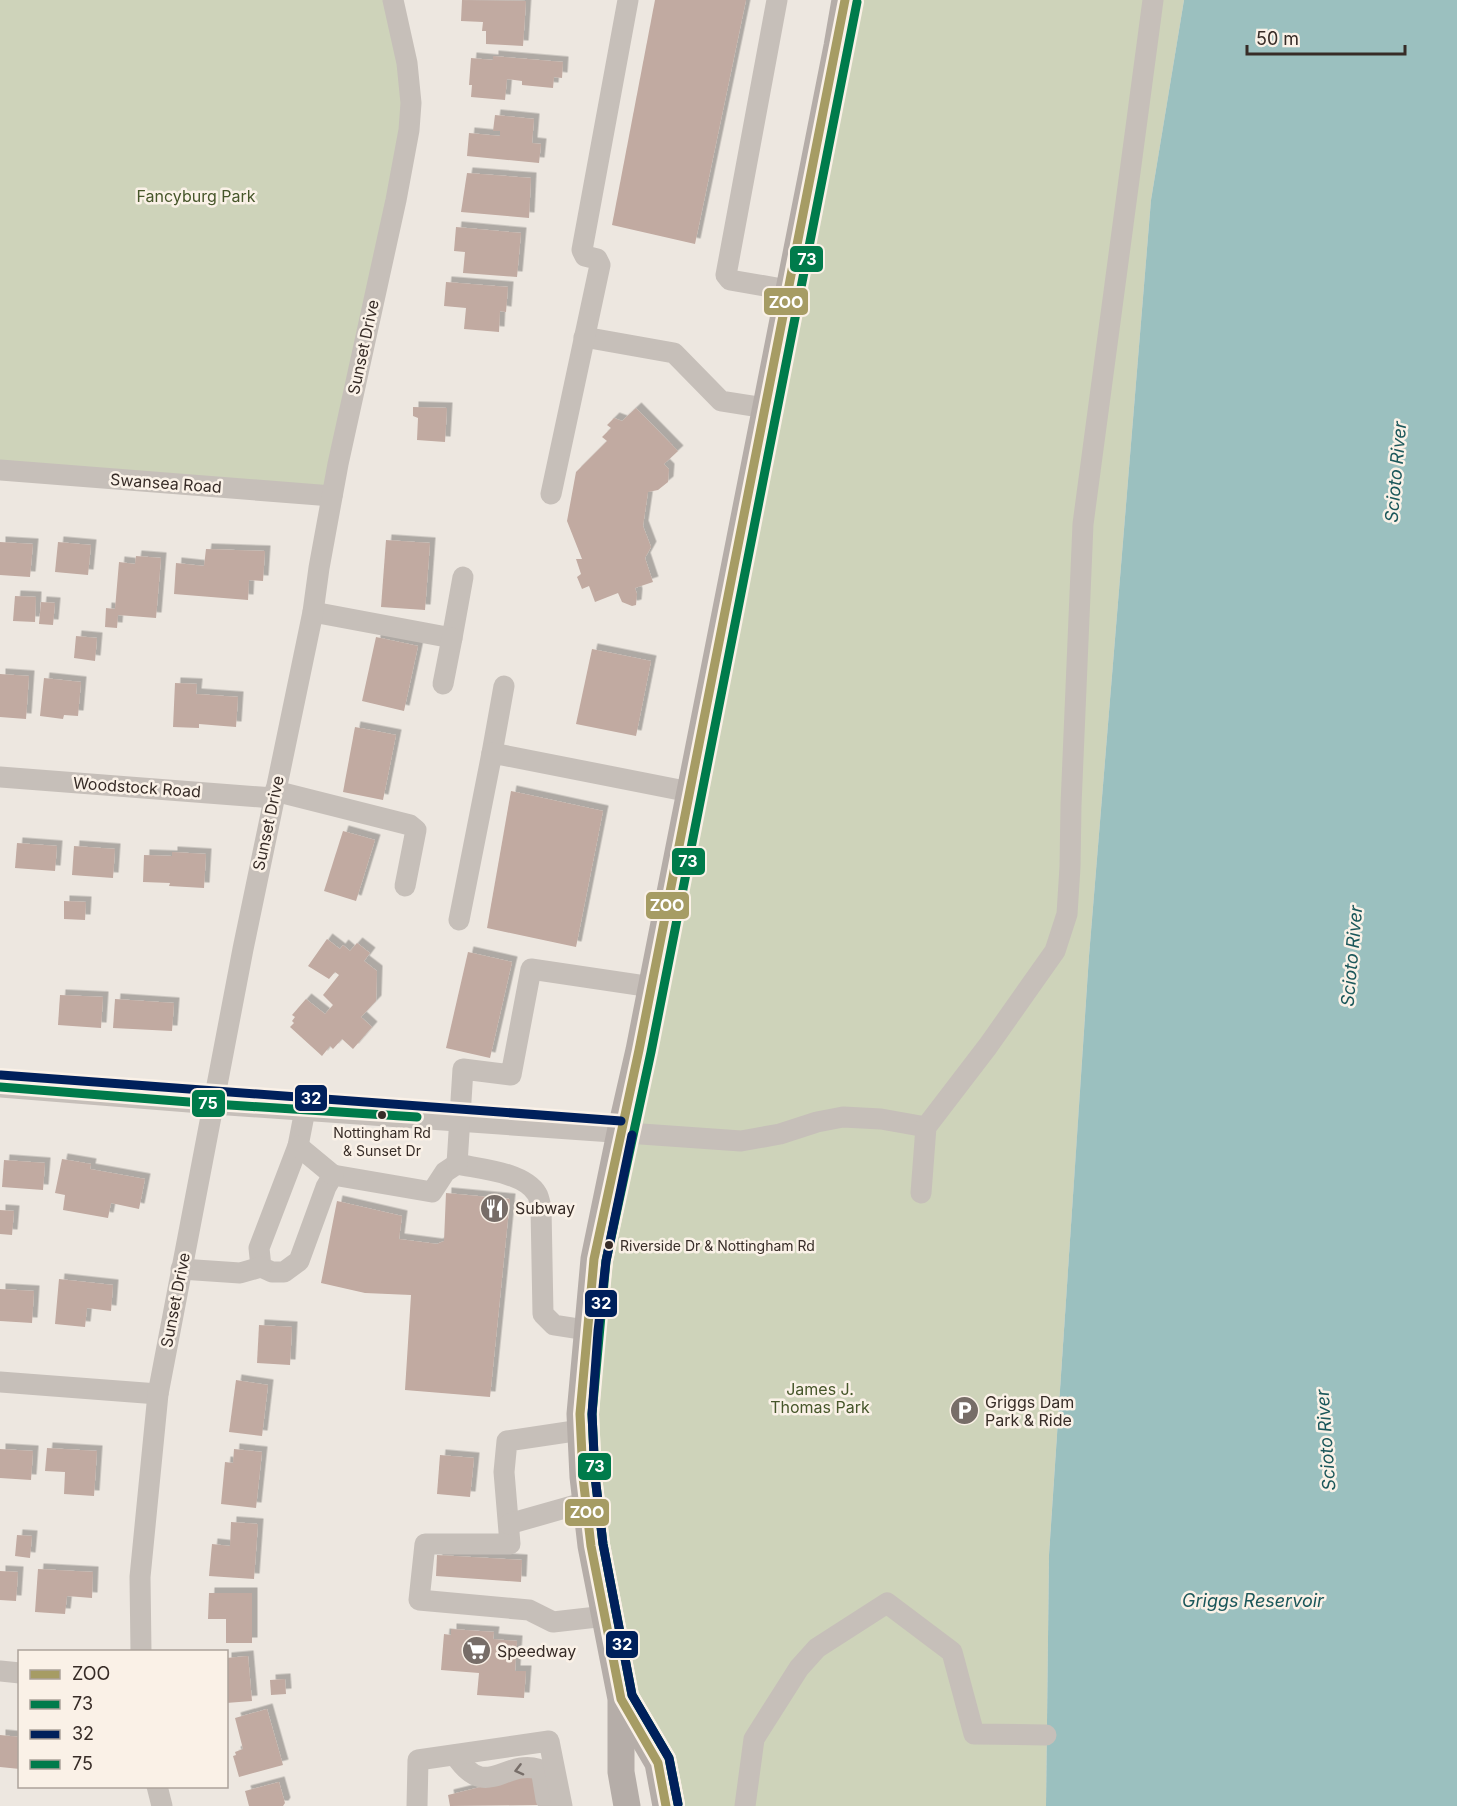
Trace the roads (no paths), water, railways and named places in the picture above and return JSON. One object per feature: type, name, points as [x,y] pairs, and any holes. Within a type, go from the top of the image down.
[{"type":"main road","points":[[627,1806],[621,1772],[621,1699],[591,1546],[580,1414],[594,1259],[652,987],[837,46],[844,0]]},
{"type":"main road","points":[[621,1699],[658,1763],[666,1806]]},
{"type":"street","name":"Sunset Drive","points":[[141,1650],[140,1576],[158,1394],[274,795],[313,612],[332,496],[409,130],[411,103],[407,63],[393,0]]},
{"type":"street","points":[[552,494],[600,265],[597,259],[585,256],[582,250],[628,0]]},
{"type":"street","points":[[777,0],[726,275],[730,280],[788,290]]},
{"type":"street","points":[[921,1193],[926,1127],[988,1046],[1055,951],[1067,914],[1083,524],[1152,0]]},
{"type":"street","points":[[584,337],[674,354],[720,401],[765,408]]},
{"type":"street","name":"Swansea Road","points":[[0,470],[332,496]]},
{"type":"street","points":[[443,684],[463,577]]},
{"type":"street","points":[[313,612],[452,638]]},
{"type":"street","points":[[459,920],[504,686]]},
{"type":"street","points":[[492,753],[690,792]]},
{"type":"street","name":"Woodstock Road","points":[[0,777],[274,795],[410,825],[416,831],[405,886]]},
{"type":"street","points":[[457,1164],[463,1069],[511,1075],[531,969],[652,987]]},
{"type":"street","points":[[0,1086],[214,1104],[741,1141],[780,1134],[817,1122],[843,1117],[881,1119],[926,1127]]},
{"type":"street","points":[[261,1267],[259,1248],[298,1146],[305,1110]]},
{"type":"street","points":[[298,1146],[333,1175],[432,1192],[445,1172],[457,1164],[510,1174],[522,1180],[537,1194],[541,1208],[543,1314],[554,1324],[586,1330]]},
{"type":"street","points":[[181,1269],[240,1273],[261,1267],[272,1272],[284,1272],[299,1261],[326,1187],[333,1175]]},
{"type":"street","points":[[0,1382],[158,1394]]},
{"type":"street","points":[[581,1430],[507,1441],[504,1472],[510,1544],[425,1544],[419,1600],[529,1610],[553,1622],[606,1616]]},
{"type":"street","points":[[509,1524],[586,1502]]},
{"type":"street","points":[[745,1806],[754,1739],[799,1668],[817,1648],[887,1603],[952,1653],[974,1734],[1046,1735]]},
{"type":"street","points":[[0,1671],[18,1673]]},
{"type":"street","points":[[417,1806],[418,1761],[549,1741],[562,1806]]},
{"type":"street","points":[[455,1755],[469,1773],[477,1776],[495,1776],[524,1768],[538,1769],[542,1775],[547,1806]]},
{"type":"street","points":[[158,1788],[162,1806]]},
{"type":"water","name":"Griggs Reservoir","points":[[1184,0],[1457,0],[1457,1806],[1046,1806],[1049,1555],[1089,956],[1151,200]]},
{"type":"place","name":"Nottingham Rd & Sunset Dr","points":[[382,1115]]},
{"type":"place","name":"Subway","points":[[494,1208]]},
{"type":"place","name":"Riverside Dr & Nottingham Rd","points":[[609,1245]]},
{"type":"place","name":"Griggs Dam Park & Ride","points":[[964,1411]]},
{"type":"place","name":"Speedway","points":[[476,1651]]},
{"type":"park label","name":"Fancyburg Park","points":[[196,196]]},
{"type":"park label","name":"James J. Thomas Park","points":[[820,1398]]},
{"type":"water label","name":"Scioto River","points":[[1396,472]]},
{"type":"water label","name":"Scioto River","points":[[1352,956]]},
{"type":"water label","name":"Scioto River","points":[[1326,1440]]}]
